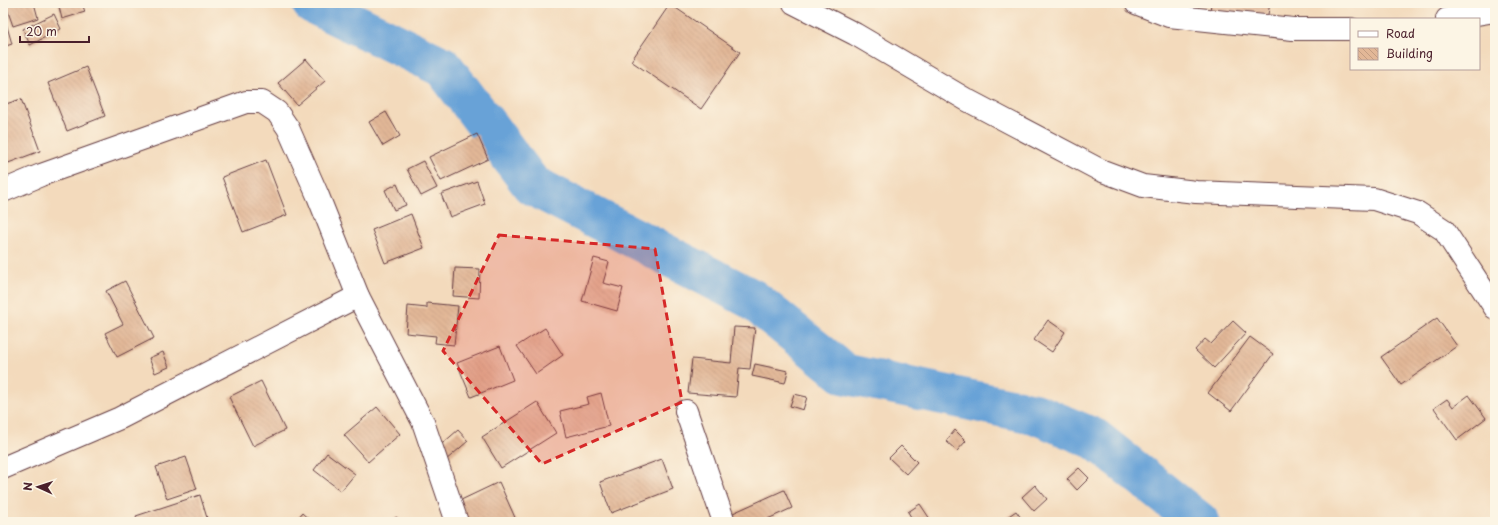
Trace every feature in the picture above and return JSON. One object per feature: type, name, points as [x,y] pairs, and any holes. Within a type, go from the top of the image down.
[{"type":"street","points":[[794,3],[855,34],[967,100],[1100,170],[1143,186],[1196,192],[1374,199],[1418,213],[1444,230],[1495,308]]},
{"type":"street","points":[[1136,3],[1169,16],[1293,29],[1350,29]]},
{"type":"street","points":[[1453,18],[1495,11]]},
{"type":"street","points":[[3,191],[41,175],[246,102],[262,102],[277,112],[288,128],[318,196],[358,296],[423,422],[457,522]]},
{"type":"street","points":[[3,468],[120,418],[358,296]]},
{"type":"street","points":[[686,411],[724,522]]},
{"type":"highlighted area","points":[[499,235],[655,249],[682,402],[542,464],[443,351]]},
{"type":"building","points":[[15,3],[34,3],[38,18],[13,26],[6,6]]},
{"type":"building","points":[[58,3],[82,3],[85,12],[62,19]]},
{"type":"building","points":[[1211,3],[1270,3],[1267,20],[1210,12]]},
{"type":"building","points":[[1425,3],[1441,3],[1441,4],[1425,6]]},
{"type":"building","points":[[670,4],[740,52],[701,109],[631,61]]},
{"type":"building","points":[[54,14],[61,29],[30,45],[23,29]]},
{"type":"building","points":[[6,23],[12,44],[3,47],[3,24]]},
{"type":"building","points":[[306,59],[325,81],[297,105],[278,83]]},
{"type":"building","points":[[86,67],[105,116],[67,131],[48,83]]},
{"type":"building","points":[[21,99],[40,151],[3,165],[3,105]]},
{"type":"building","points":[[386,112],[400,136],[383,146],[369,122]]},
{"type":"building","points":[[477,134],[488,159],[441,181],[429,157]]},
{"type":"building","points":[[266,160],[287,215],[243,232],[222,177]]},
{"type":"building","points":[[423,161],[437,188],[421,196],[407,169]]},
{"type":"building","points":[[477,181],[485,204],[450,217],[441,194]]},
{"type":"building","points":[[397,184],[406,205],[394,210],[385,190]]},
{"type":"building","points":[[411,214],[424,248],[385,263],[372,230]]},
{"type":"building","points":[[594,258],[609,262],[603,283],[623,288],[617,311],[582,301]]},
{"type":"building","points":[[455,268],[480,269],[479,298],[453,296]]},
{"type":"building","points":[[125,281],[154,338],[117,357],[105,333],[123,324],[106,291]]},
{"type":"building","points":[[427,303],[458,306],[454,345],[435,343],[436,336],[406,333],[408,306],[427,308]]},
{"type":"building","points":[[1437,318],[1457,346],[1401,385],[1381,357]]},
{"type":"building","points":[[1048,320],[1065,332],[1052,352],[1034,340]]},
{"type":"building","points":[[1233,321],[1246,333],[1214,368],[1195,350],[1205,339],[1211,344]]},
{"type":"building","points":[[734,327],[755,328],[750,369],[739,368],[736,397],[688,393],[692,359],[731,363]]},
{"type":"building","points":[[545,328],[563,355],[536,374],[517,346]]},
{"type":"building","points":[[1250,337],[1273,354],[1231,411],[1208,393]]},
{"type":"building","points":[[500,346],[513,380],[471,397],[457,363]]},
{"type":"building","points":[[163,352],[169,367],[155,373],[149,358]]},
{"type":"building","points":[[755,364],[788,371],[785,383],[752,376]]},
{"type":"building","points":[[261,381],[285,430],[253,446],[229,397]]},
{"type":"building","points":[[601,393],[609,426],[566,437],[560,411],[589,404],[587,397]]},
{"type":"building","points":[[794,394],[807,397],[803,410],[790,406]]},
{"type":"building","points":[[1469,395],[1486,418],[1457,440],[1434,408],[1447,399],[1453,407]]},
{"type":"building","points":[[537,402],[556,433],[501,468],[482,437]]},
{"type":"building","points":[[377,407],[400,434],[368,462],[344,435]]},
{"type":"building","points":[[458,430],[468,441],[445,461],[435,450]]},
{"type":"building","points":[[955,430],[966,441],[957,451],[946,441]]},
{"type":"building","points":[[901,446],[917,462],[906,474],[889,458]]},
{"type":"building","points":[[327,453],[355,474],[341,491],[314,470]]},
{"type":"building","points":[[186,457],[197,489],[167,499],[156,467]]},
{"type":"building","points":[[662,459],[673,489],[611,513],[600,482]]},
{"type":"building","points":[[1079,468],[1089,478],[1077,490],[1067,479]]},
{"type":"building","points":[[499,482],[517,522],[469,522],[459,501]]},
{"type":"building","points":[[1035,485],[1047,499],[1034,511],[1022,497]]},
{"type":"building","points":[[784,490],[792,508],[761,522],[736,522],[733,513]]},
{"type":"building","points":[[200,495],[207,518],[195,522],[138,522],[136,516]]},
{"type":"building","points":[[920,504],[932,522],[914,522],[908,512]]},
{"type":"building","points":[[1016,511],[1024,522],[1000,522]]},
{"type":"building","points":[[302,513],[312,522],[295,522]]},
{"type":"building","points":[[396,517],[403,522],[392,522]]},
{"type":"waterway","points":[[312,3],[443,67],[532,185],[752,299],[845,374],[1036,414],[1095,439],[1199,522]]}]
